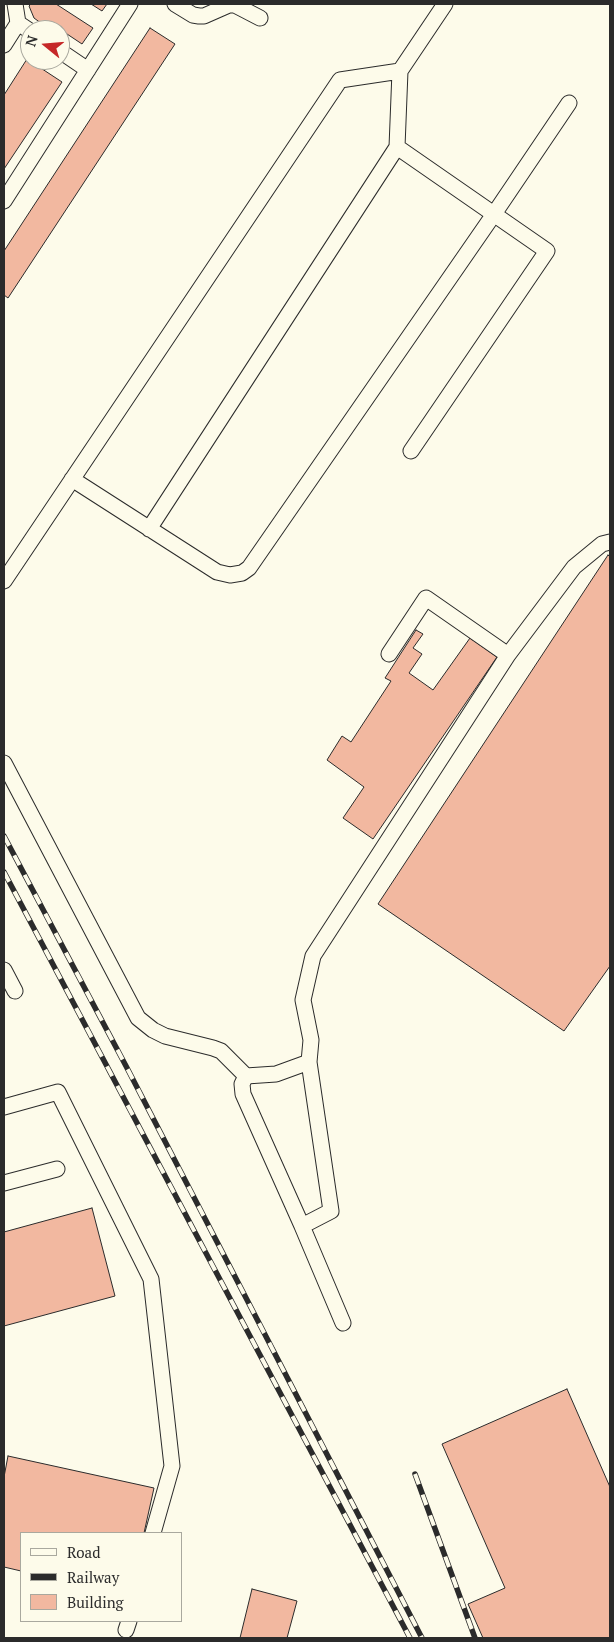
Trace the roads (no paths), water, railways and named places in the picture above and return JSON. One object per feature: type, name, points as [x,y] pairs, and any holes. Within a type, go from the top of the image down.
[{"type":"street","points":[[15,4],[21,20]]},
{"type":"street","points":[[4,201],[130,4]]},
{"type":"street","points":[[175,4],[193,15],[199,16],[235,5],[260,18]]},
{"type":"street","points":[[149,529],[397,147],[400,71],[445,4]]},
{"type":"street","points":[[4,45],[20,31]]},
{"type":"street","points":[[70,58],[88,70]]},
{"type":"street","points":[[4,581],[340,80],[400,71]]},
{"type":"street","points":[[72,479],[216,572],[230,575],[242,573],[249,568],[569,103]]},
{"type":"street","points":[[397,147],[547,251],[411,451]]},
{"type":"street","points":[[302,1226],[331,1212],[309,1062],[311,1040],[303,1000],[313,956],[508,655],[574,567],[602,544],[610,542]]},
{"type":"street","points":[[389,654],[426,598],[508,655]]},
{"type":"street","points":[[4,762],[138,1018],[153,1030],[165,1036],[221,1051],[246,1076],[276,1074],[309,1062]]},
{"type":"street","points":[[4,970],[15,991]]},
{"type":"street","points":[[246,1076],[242,1084],[243,1094],[343,1323]]},
{"type":"street","points":[[4,1108],[58,1092],[151,1280],[172,1466],[153,1532]]},
{"type":"street","points":[[4,1183],[58,1169]]},
{"type":"railway","points":[[4,836],[126,1066],[422,1638]]},
{"type":"railway","points":[[4,872],[410,1638]]},
{"type":"railway","points":[[415,1474],[475,1638]]}]
